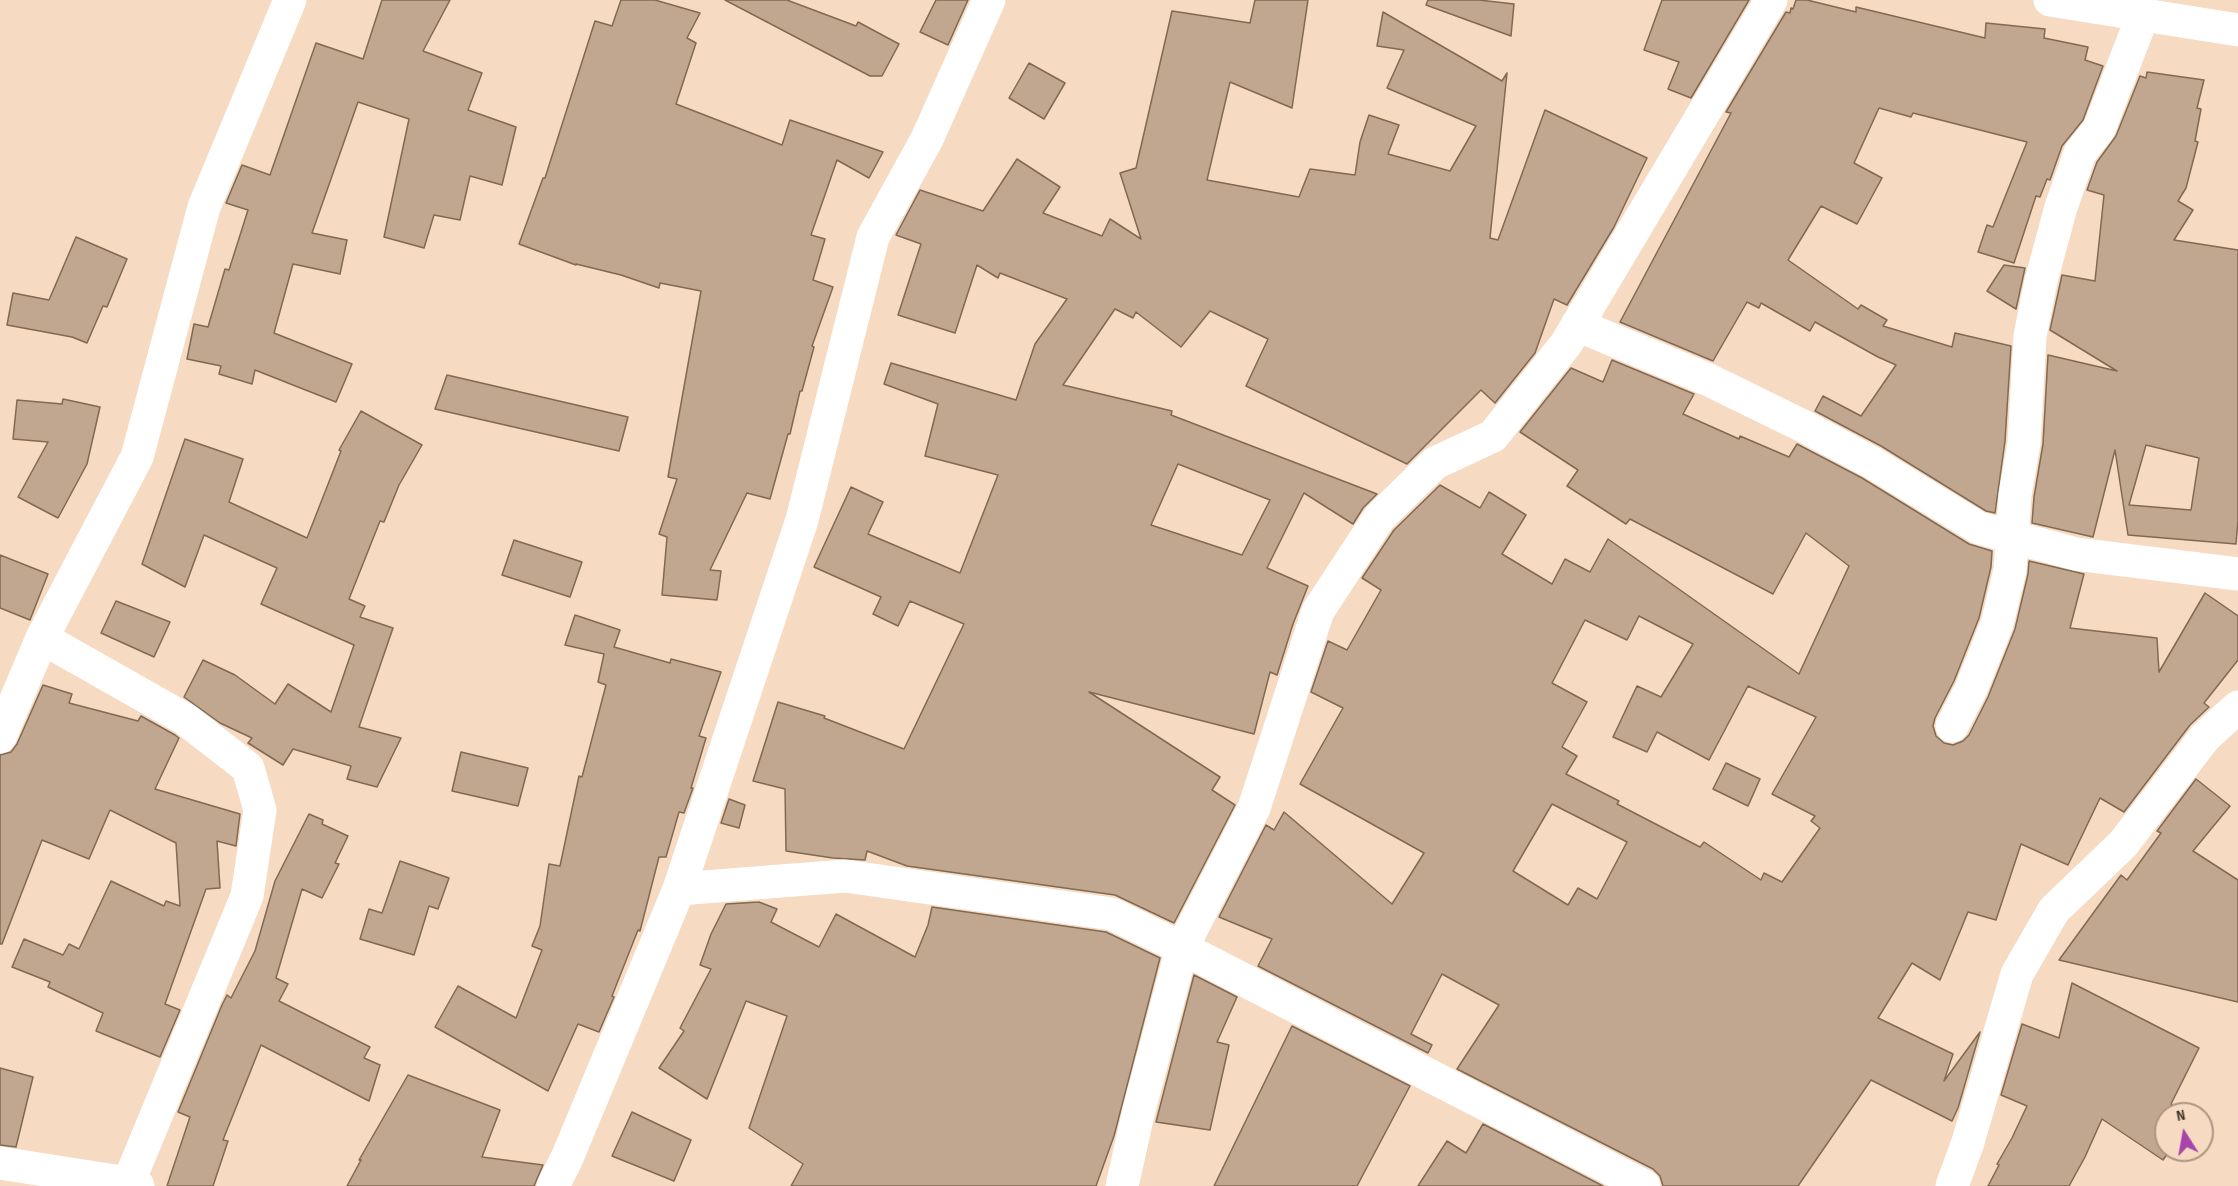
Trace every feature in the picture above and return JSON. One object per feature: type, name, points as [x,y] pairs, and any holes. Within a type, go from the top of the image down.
[{"type":"street","points":[[0,737],[42,638],[137,457],[204,207],[290,0]]},
{"type":"street","points":[[553,1186],[567,1158],[679,889],[802,520],[873,237],[927,139],[989,0]]},
{"type":"street","points":[[1122,1186],[1139,1110],[1182,948],[1254,808],[1318,611],[1379,518],[1435,463],[1493,436],[1566,344],[1771,0]]},
{"type":"street","points":[[2050,0],[2238,30]]},
{"type":"street","points":[[1952,726],[1971,690],[1997,624],[2010,570],[2015,495],[2024,443],[2030,336],[2041,281],[2061,207],[2080,153],[2099,129],[2143,15]]},
{"type":"street","points":[[1577,325],[1709,380],[1871,462],[1979,528],[2076,554],[2238,574]]},
{"type":"street","points":[[0,1163],[131,1185],[247,896],[260,810],[248,768],[185,719],[42,638]]},
{"type":"street","points":[[1952,1186],[1968,1142],[2017,974],[2054,910],[2124,844],[2205,737],[2238,707]]},
{"type":"street","points":[[679,889],[845,876],[1113,914],[1644,1186]]},
{"type":"building","points":[[382,0],[450,0],[423,51],[482,73],[468,110],[516,127],[502,185],[470,176],[460,220],[434,215],[424,248],[384,237],[409,119],[358,102],[312,233],[347,240],[340,274],[293,264],[274,333],[352,364],[336,402],[255,370],[252,384],[219,374],[221,366],[187,359],[194,324],[208,327],[225,269],[229,270],[248,210],[226,203],[242,165],[270,175],[316,43],[363,59]]},
{"type":"building","points":[[621,0],[655,0],[700,13],[687,38],[696,43],[676,104],[782,145],[790,120],[883,152],[869,178],[837,160],[811,235],[825,239],[813,280],[833,287],[812,346],[814,347],[802,391],[800,391],[790,434],[788,434],[770,499],[747,493],[710,570],[721,571],[717,600],[662,595],[667,537],[659,534],[677,479],[668,477],[701,291],[660,283],[659,288],[621,275],[576,265],[519,244],[543,178],[545,178],[595,21],[612,26]]},
{"type":"building","points":[[725,0],[787,0],[856,26],[858,22],[899,44],[882,76],[870,76]]},
{"type":"building","points":[[936,0],[968,0],[948,45],[920,32]]},
{"type":"building","points":[[1255,0],[1308,0],[1292,108],[1230,82],[1207,180],[1299,197],[1310,169],[1355,175],[1360,142],[1369,115],[1399,125],[1388,154],[1450,171],[1476,126],[1387,88],[1404,50],[1377,46],[1383,12],[1502,81],[1507,73],[1490,238],[1498,240],[1545,110],[1647,158],[1614,227],[1567,305],[1554,299],[1535,353],[1495,403],[1481,390],[1407,464],[1246,386],[1268,339],[1210,311],[1181,347],[1136,312],[1133,318],[1115,309],[1063,385],[1172,411],[1171,415],[1377,494],[1363,508],[1353,524],[1304,493],[1267,568],[1308,586],[1277,675],[1270,672],[1254,734],[1089,692],[1220,777],[1212,790],[1235,805],[1174,923],[1115,895],[907,866],[867,851],[865,860],[786,851],[785,789],[753,781],[778,702],[825,716],[824,718],[904,749],[964,624],[910,601],[898,626],[873,614],[881,597],[814,567],[851,487],[883,502],[868,534],[960,573],[998,475],[925,456],[938,404],[884,384],[891,363],[1016,400],[1035,344],[1067,299],[1000,273],[998,278],[977,265],[955,333],[898,315],[921,244],[896,235],[920,190],[983,211],[1017,159],[1060,187],[1043,213],[1102,236],[1110,219],[1141,239],[1120,173],[1136,168],[1172,11],[1250,23]],"holes":[[[1178,464],[1270,500],[1242,555],[1151,525]]]},
{"type":"building","points":[[1428,0],[1479,0],[1514,4],[1511,36],[1426,5]]},
{"type":"building","points":[[1662,0],[1749,0],[1691,98],[1668,89],[1679,62],[1644,50]]},
{"type":"building","points":[[1796,0],[1807,0],[1856,12],[1856,7],[1985,38],[1986,23],[2045,29],[2044,38],[2088,47],[2085,60],[2103,66],[2083,120],[2062,146],[2050,180],[2047,179],[2040,197],[2036,196],[2014,263],[1978,252],[1987,225],[1993,227],[2027,142],[1913,113],[1911,117],[1879,108],[1854,163],[1882,178],[1857,224],[1821,206],[1788,260],[1858,309],[1861,305],[1887,320],[1883,326],[1952,347],[1955,333],[2011,346],[2005,441],[1995,513],[1986,511],[1881,446],[1815,411],[1823,396],[1861,416],[1896,365],[1815,322],[1810,331],[1761,303],[1759,308],[1747,302],[1713,361],[1620,322],[1731,113],[1726,112],[1786,12],[1790,13],[1791,8],[1793,9]]},
{"type":"building","points":[[1029,63],[1065,83],[1044,119],[1009,98]]},
{"type":"building","points":[[2147,72],[2204,80],[2197,108],[2201,109],[2195,141],[2198,142],[2186,188],[2178,201],[2193,210],[2174,240],[2238,250],[2238,520],[2236,544],[2128,535],[2115,450],[2093,537],[2032,523],[2043,444],[2048,355],[2117,371],[2050,330],[2062,275],[2095,281],[2104,195],[2087,190],[2097,162],[2116,136],[2140,76],[2146,78]],"holes":[[[2146,445],[2199,458],[2191,510],[2129,505]]]},
{"type":"building","points":[[76,237],[127,259],[107,307],[103,306],[87,343],[72,337],[7,325],[13,293],[49,300]]},
{"type":"building","points":[[2004,265],[2025,268],[2016,309],[1987,291]]},
{"type":"building","points":[[1612,360],[1694,394],[1683,414],[1739,439],[1740,436],[1789,457],[1797,444],[1862,478],[1969,544],[1992,551],[1991,567],[1979,618],[1933,726],[1936,736],[1944,743],[1953,745],[1963,741],[1969,735],[1988,697],[2015,629],[2029,561],[2084,574],[2070,628],[2157,638],[2159,672],[2205,593],[2238,616],[2238,660],[2204,703],[2209,707],[2190,725],[2124,812],[2100,798],[2068,865],[2021,844],[1996,920],[1968,912],[1940,980],[1912,963],[1878,1018],[1953,1054],[1944,1081],[1980,1032],[1958,1108],[1952,1121],[1871,1080],[1798,1186],[1663,1186],[1660,1176],[1653,1169],[1457,1069],[1499,1005],[1442,974],[1411,1034],[1432,1045],[1428,1053],[1258,966],[1272,939],[1219,917],[1266,825],[1274,830],[1284,812],[1392,904],[1424,853],[1300,784],[1343,708],[1311,692],[1328,641],[1347,650],[1381,590],[1362,578],[1394,530],[1440,485],[1480,508],[1489,492],[1526,515],[1502,554],[1552,584],[1565,559],[1590,572],[1608,539],[1799,674],[1849,566],[1806,533],[1773,594],[1630,519],[1626,524],[1567,486],[1578,470],[1520,432],[1571,368],[1603,382]],"holes":[[[1639,616],[1693,644],[1661,697],[1637,686],[1613,737],[1647,752],[1657,732],[1709,760],[1748,686],[1816,717],[1772,794],[1815,816],[1811,821],[1820,828],[1782,882],[1764,873],[1761,880],[1704,842],[1700,847],[1617,804],[1619,801],[1566,774],[1577,756],[1562,747],[1587,702],[1552,683],[1585,620],[1627,640]],[[1552,804],[1627,842],[1597,899],[1578,888],[1568,905],[1513,871]]]},
{"type":"building","points":[[447,375],[628,417],[619,451],[435,409]]},
{"type":"building","points":[[63,399],[100,407],[87,464],[58,518],[18,497],[48,442],[13,439],[17,400],[62,404]]},
{"type":"building","points":[[361,411],[422,445],[399,485],[384,522],[380,521],[349,599],[365,606],[360,617],[393,628],[359,727],[401,738],[377,787],[347,779],[351,766],[293,749],[283,765],[248,743],[252,738],[220,723],[184,697],[203,660],[235,675],[275,704],[288,684],[331,712],[354,645],[261,604],[277,568],[204,535],[185,587],[142,564],[185,439],[243,459],[229,502],[307,538],[341,451],[339,450]]},
{"type":"building","points":[[514,540],[582,562],[570,597],[502,575]]},
{"type":"building","points":[[0,555],[48,574],[30,620],[0,608]]},
{"type":"building","points":[[116,601],[170,622],[154,657],[101,633]]},
{"type":"building","points":[[575,615],[620,630],[614,647],[670,663],[671,659],[721,672],[699,736],[706,738],[691,788],[693,788],[684,813],[679,812],[666,857],[659,857],[640,931],[638,930],[612,996],[614,997],[599,1032],[578,1024],[548,1091],[435,1027],[458,986],[516,1018],[542,950],[532,946],[540,926],[549,864],[560,866],[579,776],[582,777],[606,685],[598,682],[604,654],[565,645]]},
{"type":"building","points":[[43,685],[72,694],[69,703],[138,721],[141,716],[175,735],[179,738],[155,789],[240,814],[236,846],[217,841],[220,888],[206,889],[165,1004],[180,1010],[160,1057],[96,1031],[103,1013],[48,987],[50,982],[12,967],[24,939],[63,955],[69,944],[79,949],[111,881],[164,906],[166,901],[180,906],[176,843],[110,810],[89,859],[42,840],[2,944],[0,944],[0,755],[11,752],[17,744]]},
{"type":"building","points":[[461,752],[528,768],[518,806],[452,791]]},
{"type":"building","points":[[1726,763],[1760,779],[1748,806],[1713,789]]},
{"type":"building","points":[[2196,779],[2230,806],[2193,851],[2238,880],[2238,1002],[2059,960],[2121,875],[2127,880],[2161,833],[2157,831]]},
{"type":"building","points":[[729,799],[745,805],[739,828],[721,823]]},
{"type":"building","points":[[309,814],[323,820],[322,824],[348,836],[335,863],[339,864],[322,898],[302,889],[276,978],[288,984],[279,1001],[370,1047],[364,1058],[380,1065],[369,1101],[261,1045],[223,1140],[228,1141],[213,1186],[167,1186],[190,1117],[178,1112],[222,1005],[227,995],[231,998],[255,951],[275,881]]},
{"type":"building","points":[[400,861],[449,878],[438,909],[429,906],[414,955],[360,939],[369,909],[382,913]]},
{"type":"building","points":[[759,902],[777,909],[771,922],[819,947],[836,914],[915,957],[928,925],[932,907],[1106,932],[1160,958],[1114,1136],[1096,1186],[791,1186],[803,1164],[749,1128],[787,1016],[746,1001],[707,1099],[659,1068],[684,1031],[680,1028],[711,969],[700,965],[711,934],[726,904]]},
{"type":"building","points":[[1194,975],[1237,997],[1217,1042],[1229,1045],[1210,1130],[1156,1122]]},
{"type":"building","points":[[2072,983],[2199,1048],[2172,1102],[2154,1102],[2154,1154],[2102,1119],[2069,1186],[1988,1186],[2027,1106],[2001,1095],[2022,1024],[2059,1038]]},
{"type":"building","points":[[1292,1026],[1410,1086],[1357,1186],[1214,1186]]},
{"type":"building","points":[[0,1068],[33,1077],[16,1147],[0,1145]]},
{"type":"building","points":[[408,1075],[500,1110],[482,1157],[543,1165],[534,1186],[347,1186],[361,1160],[359,1160]]},
{"type":"building","points":[[632,1112],[691,1140],[674,1181],[612,1156]]},
{"type":"building","points":[[1483,1124],[1603,1186],[1418,1186],[1447,1141],[1466,1153]]}]
